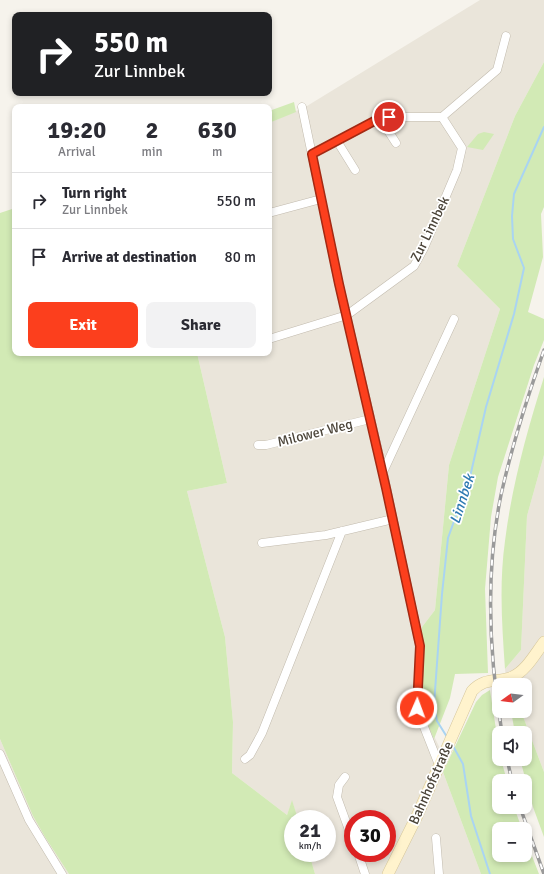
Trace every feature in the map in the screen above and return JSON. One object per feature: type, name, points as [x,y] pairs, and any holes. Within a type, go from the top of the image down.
[{"type":"main road","name":"Bahnhofstraße","points":[[388,874],[417,816],[472,691],[485,681],[511,677],[520,672],[544,642]]},
{"type":"street","points":[[312,154],[380,118],[442,117],[497,70],[506,36]]},
{"type":"street","points":[[302,107],[420,646],[417,708],[439,765]]},
{"type":"street","name":"Zur Linnbek","points":[[272,338],[347,315],[414,266],[424,248],[457,170],[462,148],[442,117]]},
{"type":"street","points":[[380,118],[396,143]]},
{"type":"street","points":[[337,141],[356,170]]},
{"type":"street","points":[[272,213],[321,199]]},
{"type":"street","points":[[383,472],[454,319]]},
{"type":"street","name":"Milower Weg","points":[[258,445],[266,445],[370,419]]},
{"type":"street","points":[[262,543],[326,535],[393,519]]},
{"type":"street","points":[[247,757],[262,733],[342,531]]},
{"type":"street","points":[[0,754],[29,820],[62,874]]},
{"type":"street","points":[[344,816],[337,797],[339,785],[345,777]]},
{"type":"street","points":[[436,838],[439,874]]},
{"type":"street","points":[[361,862],[365,874]]},
{"type":"shaded area","points":[[480,0],[544,0],[544,62],[515,116],[457,266],[500,309],[449,465],[435,610],[422,627],[421,709],[447,763],[443,772],[481,874],[315,874],[312,862],[336,862],[336,810],[295,810],[292,801],[289,810],[284,810],[284,813],[232,773],[233,722],[225,637],[187,491],[227,483],[198,356],[272,356],[272,122],[307,106]]},
{"type":"shaded area","points":[[544,455],[544,772],[532,740],[532,726],[527,726],[524,718],[532,718],[532,678],[506,678],[505,669],[521,650],[527,516]]},
{"type":"shaded area","points":[[0,739],[33,816],[69,874],[0,874]]},
{"type":"green space","points":[[544,62],[544,207],[541,214],[543,257],[528,312],[544,319],[544,340],[534,365],[498,477],[491,517],[485,589],[488,673],[455,674],[450,698],[434,739],[421,709],[422,627],[435,610],[449,465],[500,309],[457,266],[515,116]]},
{"type":"green space","points":[[294,102],[296,112],[272,122],[272,110]]},
{"type":"green space","points":[[484,132],[494,134],[483,150],[467,147],[478,134]]},
{"type":"green space","points":[[12,209],[12,356],[198,356],[227,483],[187,491],[225,637],[233,722],[232,773],[284,813],[284,862],[312,862],[315,874],[69,874],[33,816],[0,739],[0,213]]},
{"type":"green space","points":[[544,377],[544,455],[527,516],[521,650],[505,669],[502,621],[502,573],[505,541],[521,458]]},
{"type":"green space","points":[[490,690],[492,718],[494,718],[495,726],[492,726],[492,766],[503,766],[505,774],[492,774],[492,814],[517,814],[519,822],[492,822],[492,862],[532,862],[532,856],[539,874],[481,874],[443,772],[476,702],[482,695]]},
{"type":"green space","points":[[512,718],[524,718],[527,726],[514,726]]},
{"type":"green space","points":[[532,740],[544,772],[544,837],[532,803],[532,774],[524,774],[522,766],[532,766]]},
{"type":"green space","points":[[292,800],[295,810],[289,810]]},
{"type":"waterway","name":"Linnbek","points":[[447,737],[437,721],[434,705],[442,594],[448,538],[470,477],[486,407],[514,314],[524,268],[513,239],[512,216],[514,194],[544,127]]},
{"type":"waterway","name":"Linnbek","points":[[453,746],[463,764],[471,816],[490,874]]},
{"type":"railway","points":[[501,726],[494,674],[491,614],[491,584],[496,524],[505,476],[520,422],[544,350]]},
{"type":"railway","points":[[509,766],[510,774]]},
{"type":"railway","points":[[523,814],[544,874]]},
{"type":"route","points":[[389,117],[380,118],[312,154],[339,284],[386,488],[420,646],[417,708]]}]
